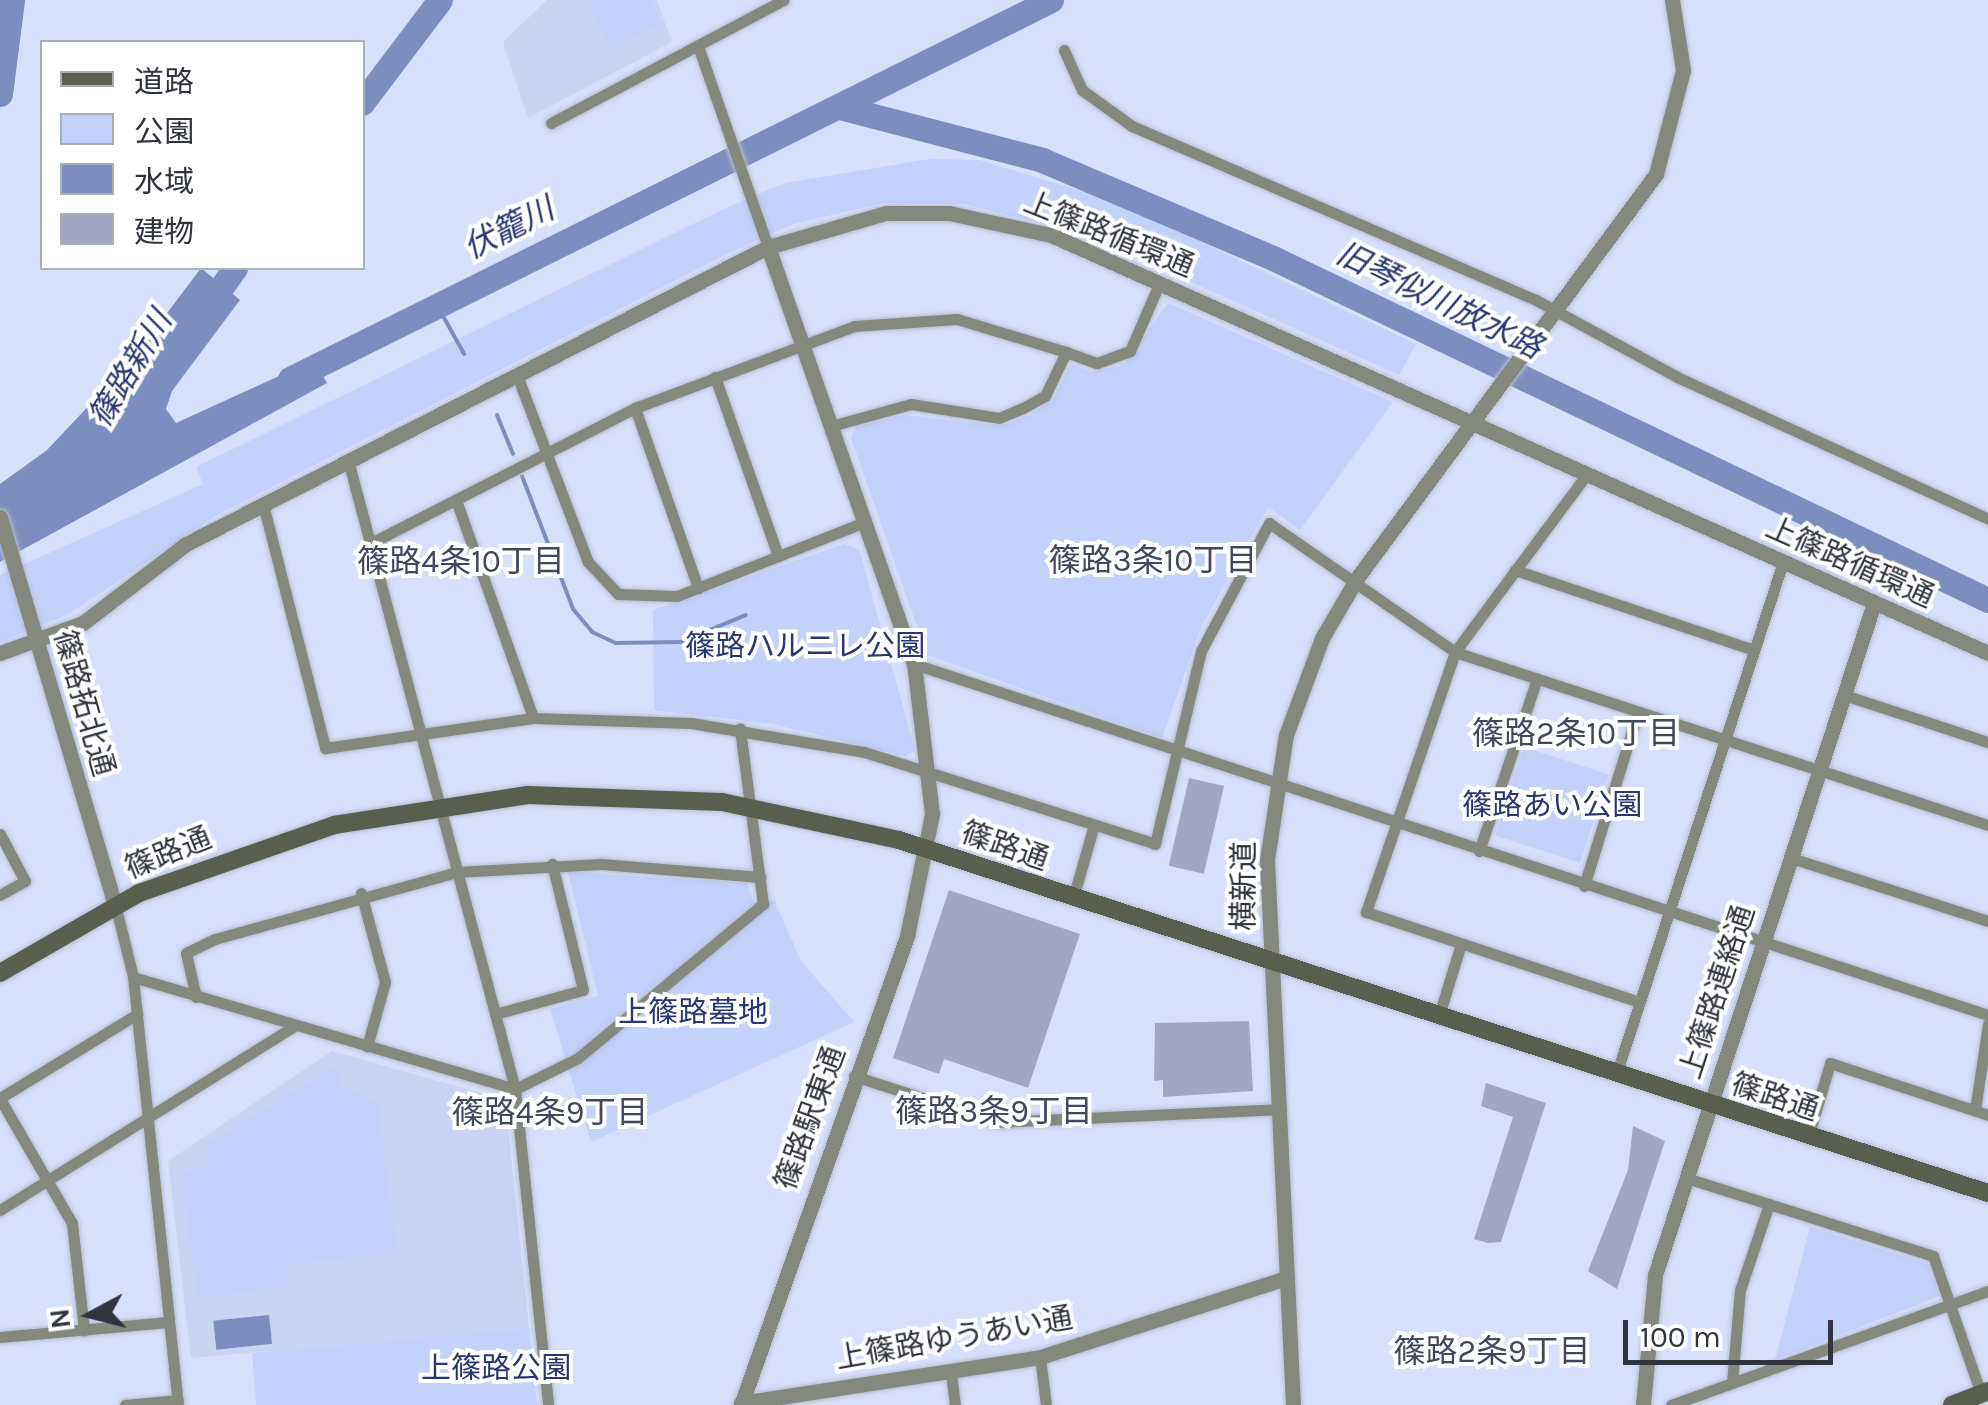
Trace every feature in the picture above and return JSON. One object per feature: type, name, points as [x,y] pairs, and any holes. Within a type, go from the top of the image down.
[{"type":"main road","name":"篠路通","points":[[0,973],[115,904],[272,841],[438,804],[592,793],[752,806],[929,850],[1988,1193]]},
{"type":"main road","points":[[1952,1405],[1985,1393]]},
{"type":"street","points":[[552,123],[783,0]]},
{"type":"street","name":"横新道","points":[[1292,1405],[1267,860],[1276,783],[1300,686],[1357,578],[1656,174],[1677,120],[1684,70],[1672,0]]},
{"type":"street","points":[[698,46],[914,664],[932,775],[929,850]]},
{"type":"street","points":[[1064,50],[1082,90],[1132,126],[1555,312],[1988,519]]},
{"type":"street","name":"上篠路循環通","points":[[0,652],[83,623],[186,544],[518,378],[768,246],[886,214],[949,213],[1051,234],[1988,653]]},
{"type":"street","points":[[370,544],[635,408],[802,343],[900,318],[957,319],[1097,363],[1130,350],[1159,284]]},
{"type":"street","points":[[831,426],[910,404],[999,418],[1044,396],[1066,352]]},
{"type":"street","points":[[715,377],[778,556]]},
{"type":"street","points":[[518,378],[601,583],[637,601],[698,588],[865,522]]},
{"type":"street","points":[[635,408],[698,588]]},
{"type":"street","points":[[348,460],[515,1088],[548,1405]]},
{"type":"street","points":[[1587,474],[1455,652],[1366,912],[1640,1002]]},
{"type":"street","points":[[456,500],[533,718]]},
{"type":"street","points":[[263,504],[325,748],[418,730],[533,718],[740,729],[932,775],[1155,844],[1201,651],[1269,523],[1357,578],[1455,652],[1988,824]]},
{"type":"street","name":"篠路拓北通","points":[[0,518],[115,904]]},
{"type":"street","points":[[1616,1074],[1783,562]]},
{"type":"street","points":[[1515,570],[1754,650]]},
{"type":"street","name":"上篠路連絡通","points":[[1644,1405],[1655,1275],[1874,603]]},
{"type":"street","points":[[914,664],[1667,914],[1988,1016]]},
{"type":"street","points":[[1479,851],[1537,679]]},
{"type":"street","points":[[1844,695],[1988,742]]},
{"type":"street","points":[[1584,886],[1638,712]]},
{"type":"street","points":[[133,977],[515,1088],[578,1058],[763,904],[740,729]]},
{"type":"street","points":[[1073,898],[1094,825]]},
{"type":"street","points":[[0,834],[25,881],[0,895]]},
{"type":"street","name":"篠路駅東通","points":[[738,1404],[929,850]]},
{"type":"street","points":[[1791,858],[1988,921]]},
{"type":"street","points":[[196,996],[186,953],[360,893],[456,872],[552,864],[760,877]]},
{"type":"street","points":[[496,1014],[583,990],[552,864]]},
{"type":"street","points":[[360,893],[385,982],[367,1047]]},
{"type":"street","points":[[115,904],[133,977],[178,1402],[124,1405]]},
{"type":"street","points":[[1439,1015],[1461,944]]},
{"type":"street","points":[[84,1330],[72,1222],[0,1099],[137,1014]]},
{"type":"street","points":[[1808,1136],[1830,1063],[1982,1112],[1988,1024]]},
{"type":"street","points":[[0,1210],[295,1026]]},
{"type":"street","points":[[854,1076],[997,1122],[1278,1109]]},
{"type":"street","points":[[1686,1178],[1933,1256],[1985,1393]]},
{"type":"street","points":[[1732,1383],[1740,1290],[1769,1204]]},
{"type":"street","name":"上篠路ゆうあい通","points":[[738,1404],[1040,1357],[1286,1278]]},
{"type":"street","points":[[1672,1405],[1988,1291]]},
{"type":"street","points":[[0,1337],[168,1322]]},
{"type":"street","points":[[1040,1357],[1046,1405]]},
{"type":"street","points":[[950,1374],[954,1405]]},
{"type":"shaded area","points":[[547,0],[657,0],[672,42],[528,118],[503,42]]},
{"type":"shaded area","points":[[332,1051],[505,1100],[529,1328],[191,1358],[168,1161]]},
{"type":"green space","points":[[589,0],[651,0],[661,23],[609,47]]},
{"type":"green space","points":[[930,159],[980,160],[1117,202],[1416,344],[1399,375],[1084,234],[964,204],[883,203],[793,224],[727,254],[215,516],[69,614],[0,642],[0,575],[203,484],[196,467],[730,206],[785,183]]},
{"type":"green space","points":[[1168,303],[1393,402],[1300,530],[1268,507],[1202,625],[1162,738],[927,655],[851,438],[856,426],[905,415],[1000,426],[1030,415],[1055,396],[1071,364],[1091,372],[1124,365]]},
{"type":"green space","name":"篠路ハルニレ公園","points":[[844,544],[859,549],[915,750],[906,756],[773,724],[654,710],[653,610]]},
{"type":"green space","name":"篠路あい公園","points":[[1524,747],[1609,775],[1580,863],[1495,835]]},
{"type":"green space","name":"上篠路墓地","points":[[568,872],[747,883],[754,902],[774,900],[801,961],[854,1022],[591,1142],[550,1009],[598,996]]},
{"type":"green space","points":[[337,1066],[342,1088],[378,1103],[397,1253],[286,1264],[288,1286],[197,1298],[182,1172],[208,1167],[207,1144]]},
{"type":"green space","points":[[1810,1227],[1928,1264],[1940,1296],[1775,1360]]},
{"type":"green space","name":"上篠路公園","points":[[529,1328],[537,1405],[256,1405],[252,1353]]},
{"type":"water","points":[[199,270],[203,270],[240,300],[172,391],[166,409],[176,423],[314,360],[327,383],[0,562],[0,484],[47,450],[131,361]]},
{"type":"water","points":[[269,1315],[272,1344],[216,1350],[213,1321]]},
{"type":"building","points":[[1189,778],[1224,786],[1204,874],[1169,866]]},
{"type":"building","points":[[949,890],[1080,934],[1028,1088],[944,1059],[939,1074],[893,1058]]},
{"type":"building","points":[[1249,1021],[1253,1091],[1163,1097],[1163,1080],[1154,1081],[1155,1023]]},
{"type":"building","points":[[1486,1083],[1546,1103],[1501,1242],[1488,1243],[1474,1239],[1513,1117],[1481,1106]]},
{"type":"building","points":[[1633,1126],[1665,1141],[1617,1289],[1588,1271],[1628,1170]]},
{"type":"waterway","points":[[0,94],[12,0]]},
{"type":"waterway","name":"篠路新川","points":[[365,99],[440,0]]},
{"type":"waterway","name":"伏籠川","points":[[290,379],[1051,0]]},
{"type":"waterway","name":"旧琴似川放水路","points":[[843,108],[1042,160],[1275,259],[1988,600]]},
{"type":"waterway","name":"篠路新川","points":[[205,310],[234,270]]},
{"type":"waterway","points":[[437,305],[464,354]]},
{"type":"waterway","points":[[497,415],[513,454]]},
{"type":"waterway","points":[[522,476],[573,609],[592,632],[616,643],[680,642],[746,615]]},
{"type":"district","name":"篠路3条10丁目","points":[[1153,561]]},
{"type":"district","name":"篠路4条10丁目","points":[[461,562]]},
{"type":"district","name":"篠路2条10丁目","points":[[1576,734]]},
{"type":"district","name":"篠路3条9丁目","points":[[994,1112]]},
{"type":"district","name":"篠路4条9丁目","points":[[550,1113]]},
{"type":"district","name":"篠路2条9丁目","points":[[1492,1352]]}]
